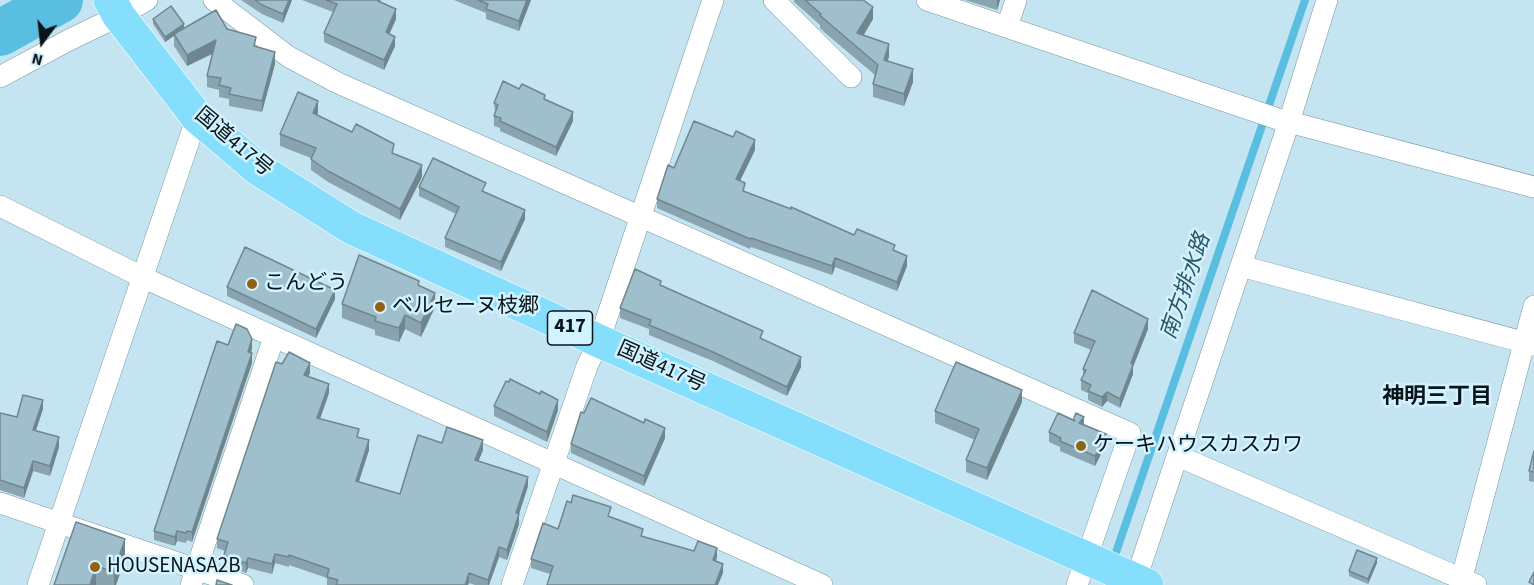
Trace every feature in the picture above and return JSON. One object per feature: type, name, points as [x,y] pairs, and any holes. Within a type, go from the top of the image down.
[{"type":"highway","name":"国道417号","points":[[113,6],[197,117],[258,169],[352,228],[1086,568],[1136,581]]},
{"type":"street","points":[[0,77],[69,40],[113,6],[147,0]]},
{"type":"street","points":[[214,0],[289,57],[338,83],[1130,433],[1086,568]]},
{"type":"street","points":[[512,585],[588,366],[599,341],[713,0]]},
{"type":"street","points":[[774,0],[851,77]]},
{"type":"street","points":[[927,0],[1283,121],[1534,187]]},
{"type":"street","points":[[1007,27],[1016,0]]},
{"type":"street","points":[[1136,581],[1241,266],[1283,121],[1327,0]]},
{"type":"street","points":[[38,585],[197,117]]},
{"type":"street","points":[[0,206],[142,277],[822,585]]},
{"type":"street","points":[[1241,266],[1529,343]]},
{"type":"street","points":[[1178,456],[1466,583],[1529,343],[1534,306]]},
{"type":"street","points":[[194,577],[274,337]]},
{"type":"street","points":[[0,503],[194,577],[243,585]]},
{"type":"building","points":[[255,0],[289,0],[283,14]]},
{"type":"building","points":[[326,0],[378,0],[396,9],[386,32],[395,37],[384,60],[324,33],[337,4]]},
{"type":"building","points":[[478,0],[527,0],[519,21],[486,9],[488,4]]},
{"type":"building","points":[[805,0],[863,0],[873,7],[857,33],[889,44],[884,60],[913,69],[904,94],[873,84],[878,65]]},
{"type":"building","points":[[171,6],[184,24],[165,37],[153,19]]},
{"type":"building","points":[[216,10],[227,29],[256,37],[254,46],[275,52],[262,101],[229,94],[231,88],[219,85],[221,78],[207,76],[216,40],[187,55],[174,34]]},
{"type":"building","points":[[503,81],[519,89],[522,84],[545,95],[544,99],[573,112],[556,147],[494,116],[498,105],[494,103]]},
{"type":"building","points":[[298,92],[318,101],[313,113],[352,132],[356,124],[394,144],[392,153],[422,165],[400,209],[328,171],[311,159],[316,148],[280,134]]},
{"type":"building","points":[[694,121],[733,137],[736,131],[755,140],[736,179],[745,183],[743,191],[791,209],[791,207],[854,235],[857,229],[895,245],[893,250],[907,256],[897,282],[835,258],[832,266],[750,239],[657,199],[668,165],[674,168]]},
{"type":"building","points":[[433,158],[486,183],[482,191],[525,210],[501,262],[445,238],[459,207],[419,187]]},
{"type":"building","points":[[245,247],[335,290],[316,329],[227,287]]},
{"type":"building","name":"ベルセーヌ枝郷","points":[[359,255],[419,281],[418,285],[435,293],[421,323],[405,315],[399,328],[375,321],[376,317],[342,304]]},
{"type":"building","points":[[635,269],[661,281],[660,285],[763,331],[760,338],[801,357],[787,387],[649,325],[651,320],[620,308]]},
{"type":"building","points":[[1092,290],[1148,319],[1120,399],[1107,392],[1102,397],[1088,391],[1091,385],[1081,380],[1086,370],[1083,369],[1095,341],[1074,333]]},
{"type":"building","points":[[236,324],[247,329],[252,339],[248,352],[252,353],[192,532],[177,531],[175,537],[154,531],[217,341],[228,345]]},
{"type":"building","points":[[289,352],[310,363],[304,375],[329,384],[317,418],[359,429],[357,437],[369,440],[356,481],[400,494],[418,435],[442,443],[447,427],[483,440],[475,460],[528,477],[507,550],[499,547],[488,580],[469,573],[465,585],[336,585],[338,580],[327,577],[329,569],[289,555],[289,557],[275,554],[272,564],[248,558],[246,563],[224,555],[228,542],[217,539],[276,362],[282,364]]},
{"type":"building","points":[[956,362],[1022,390],[987,468],[966,460],[979,429],[935,411]]},
{"type":"building","points":[[510,379],[558,400],[547,432],[494,406],[506,381],[509,382]]},
{"type":"building","points":[[23,395],[43,400],[33,430],[59,437],[50,466],[33,461],[24,488],[0,480],[0,413],[17,417]]},
{"type":"building","points":[[591,398],[644,423],[645,419],[665,428],[644,476],[571,444],[581,412],[584,413]]},
{"type":"building","points":[[1058,413],[1075,421],[1073,420],[1076,413],[1084,417],[1079,423],[1106,434],[1095,456],[1060,441],[1061,438],[1049,432]]},
{"type":"building","points":[[1534,451],[1534,472],[1529,471]]},
{"type":"building","points":[[573,495],[611,507],[608,516],[643,529],[641,536],[694,551],[698,541],[717,548],[713,560],[723,564],[715,585],[547,585],[553,566],[531,559],[543,523],[558,529],[567,501],[571,503]]},
{"type":"building","points":[[76,522],[125,539],[114,572],[96,566],[90,585],[54,585]]},
{"type":"building","points":[[1357,550],[1377,558],[1368,579],[1349,571]]},
{"type":"building","points":[[1534,572],[1534,585],[1529,582]]},
{"type":"building","points":[[217,580],[232,585],[216,585]]},
{"type":"waterway","points":[[0,33],[60,0]]},
{"type":"waterway","name":"南方排水路","points":[[1113,561],[1305,0]]},
{"type":"place","name":"こんどう","points":[[252,284]]},
{"type":"place","name":"ベルセーヌ枝郷","points":[[380,307]]},
{"type":"place","name":"ケーキハウスカスカワ","points":[[1081,446]]},
{"type":"place","name":"HOUSENASA2B","points":[[95,567]]},
{"type":"district","name":"神明三丁目","points":[[1437,398]]}]
